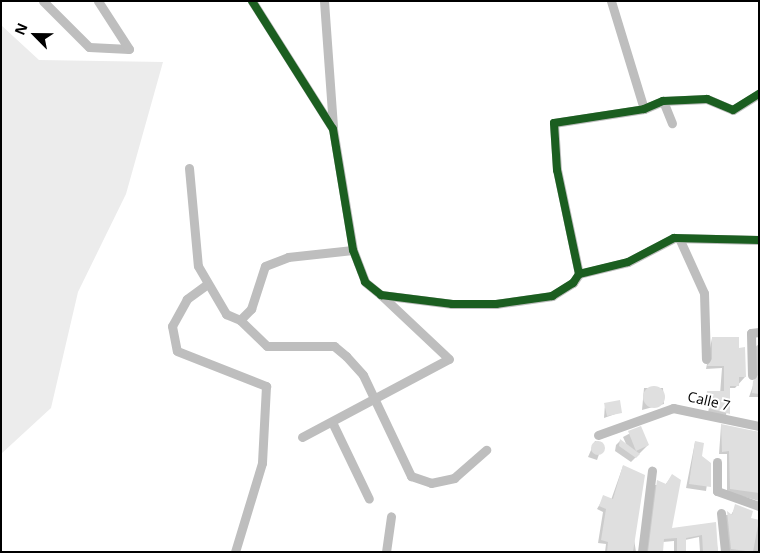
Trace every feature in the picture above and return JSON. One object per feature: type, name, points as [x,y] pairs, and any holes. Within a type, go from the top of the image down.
[{"type":"street","points":[[43,1],[89,47],[128,48],[98,1]]},
{"type":"street","points":[[252,1],[333,129]]},
{"type":"street","points":[[302,437],[449,360],[365,282],[353,250],[333,129],[324,1]]},
{"type":"street","points":[[611,1],[644,109]]},
{"type":"street","points":[[381,295],[496,304],[552,296],[573,284],[579,274],[557,170],[554,123],[644,109],[664,101],[707,99],[733,110],[759,94]]},
{"type":"street","points":[[664,101],[672,123]]},
{"type":"street","points":[[189,168],[198,266],[206,285],[226,314],[240,320],[267,346],[287,349],[334,346],[363,375],[411,476],[431,483],[454,478],[486,450]]},
{"type":"street","points":[[579,274],[628,262],[679,238],[759,240]]},
{"type":"street","points":[[679,238],[704,293],[706,359]]},
{"type":"street","points":[[240,320],[250,310],[265,266],[288,256],[353,250]]},
{"type":"street","points":[[206,285],[187,298],[172,326],[177,351],[266,386],[262,463],[236,552]]},
{"type":"street","points":[[752,375],[751,333],[759,332]]},
{"type":"street","name":"Calle 7","points":[[598,435],[635,418],[673,408],[759,426]]},
{"type":"street","points":[[332,422],[369,499]]},
{"type":"street","points":[[717,462],[717,491],[759,506]]},
{"type":"street","points":[[642,552],[652,471]]},
{"type":"street","points":[[721,513],[725,552]]},
{"type":"street","points":[[386,552],[390,516]]},
{"type":"shaded area","points":[[1,25],[39,60],[163,62],[126,194],[78,292],[51,408],[1,454]]},
{"type":"building","points":[[712,337],[739,337],[739,348],[745,347],[746,377],[739,377],[739,386],[730,386],[730,414],[711,409],[712,401],[706,400],[707,391],[724,391],[724,366],[707,366],[712,359]]},
{"type":"building","points":[[759,347],[759,394],[752,393],[753,381],[758,375]]},
{"type":"building","points":[[654,386],[662,389],[665,397],[662,405],[654,408],[646,405],[643,397],[646,389]]},
{"type":"building","points":[[620,400],[622,413],[607,416],[604,403]]},
{"type":"building","points":[[721,424],[759,432],[759,493],[730,489],[729,451],[722,452]]},
{"type":"building","points":[[641,426],[649,445],[636,451],[628,431]]},
{"type":"building","points":[[620,439],[640,454],[636,458],[619,446]]},
{"type":"building","points":[[595,441],[601,441],[605,448],[601,455],[595,455],[591,451],[591,445]]},
{"type":"building","points":[[695,441],[704,443],[702,456],[711,463],[711,487],[689,484]]},
{"type":"building","points":[[623,465],[645,475],[633,552],[607,552],[608,542],[601,540],[606,509],[599,506],[603,495],[613,499]]},
{"type":"building","points":[[672,474],[681,480],[672,528],[716,522],[718,552],[703,552],[702,535],[686,538],[686,552],[677,552],[677,538],[664,539],[663,552],[648,552],[657,480],[666,484]]},
{"type":"building","points":[[735,504],[753,511],[751,518],[759,520],[753,552],[731,549],[727,511],[732,515]]},
{"type":"cycle path","points":[[252,1],[333,129],[353,250],[365,282],[381,295],[452,304],[496,304],[552,296],[573,283],[579,274],[628,262],[674,238],[759,240]]},
{"type":"cycle path","points":[[579,274],[557,170],[554,123],[644,109],[663,101],[707,99],[733,110],[759,94]]}]
